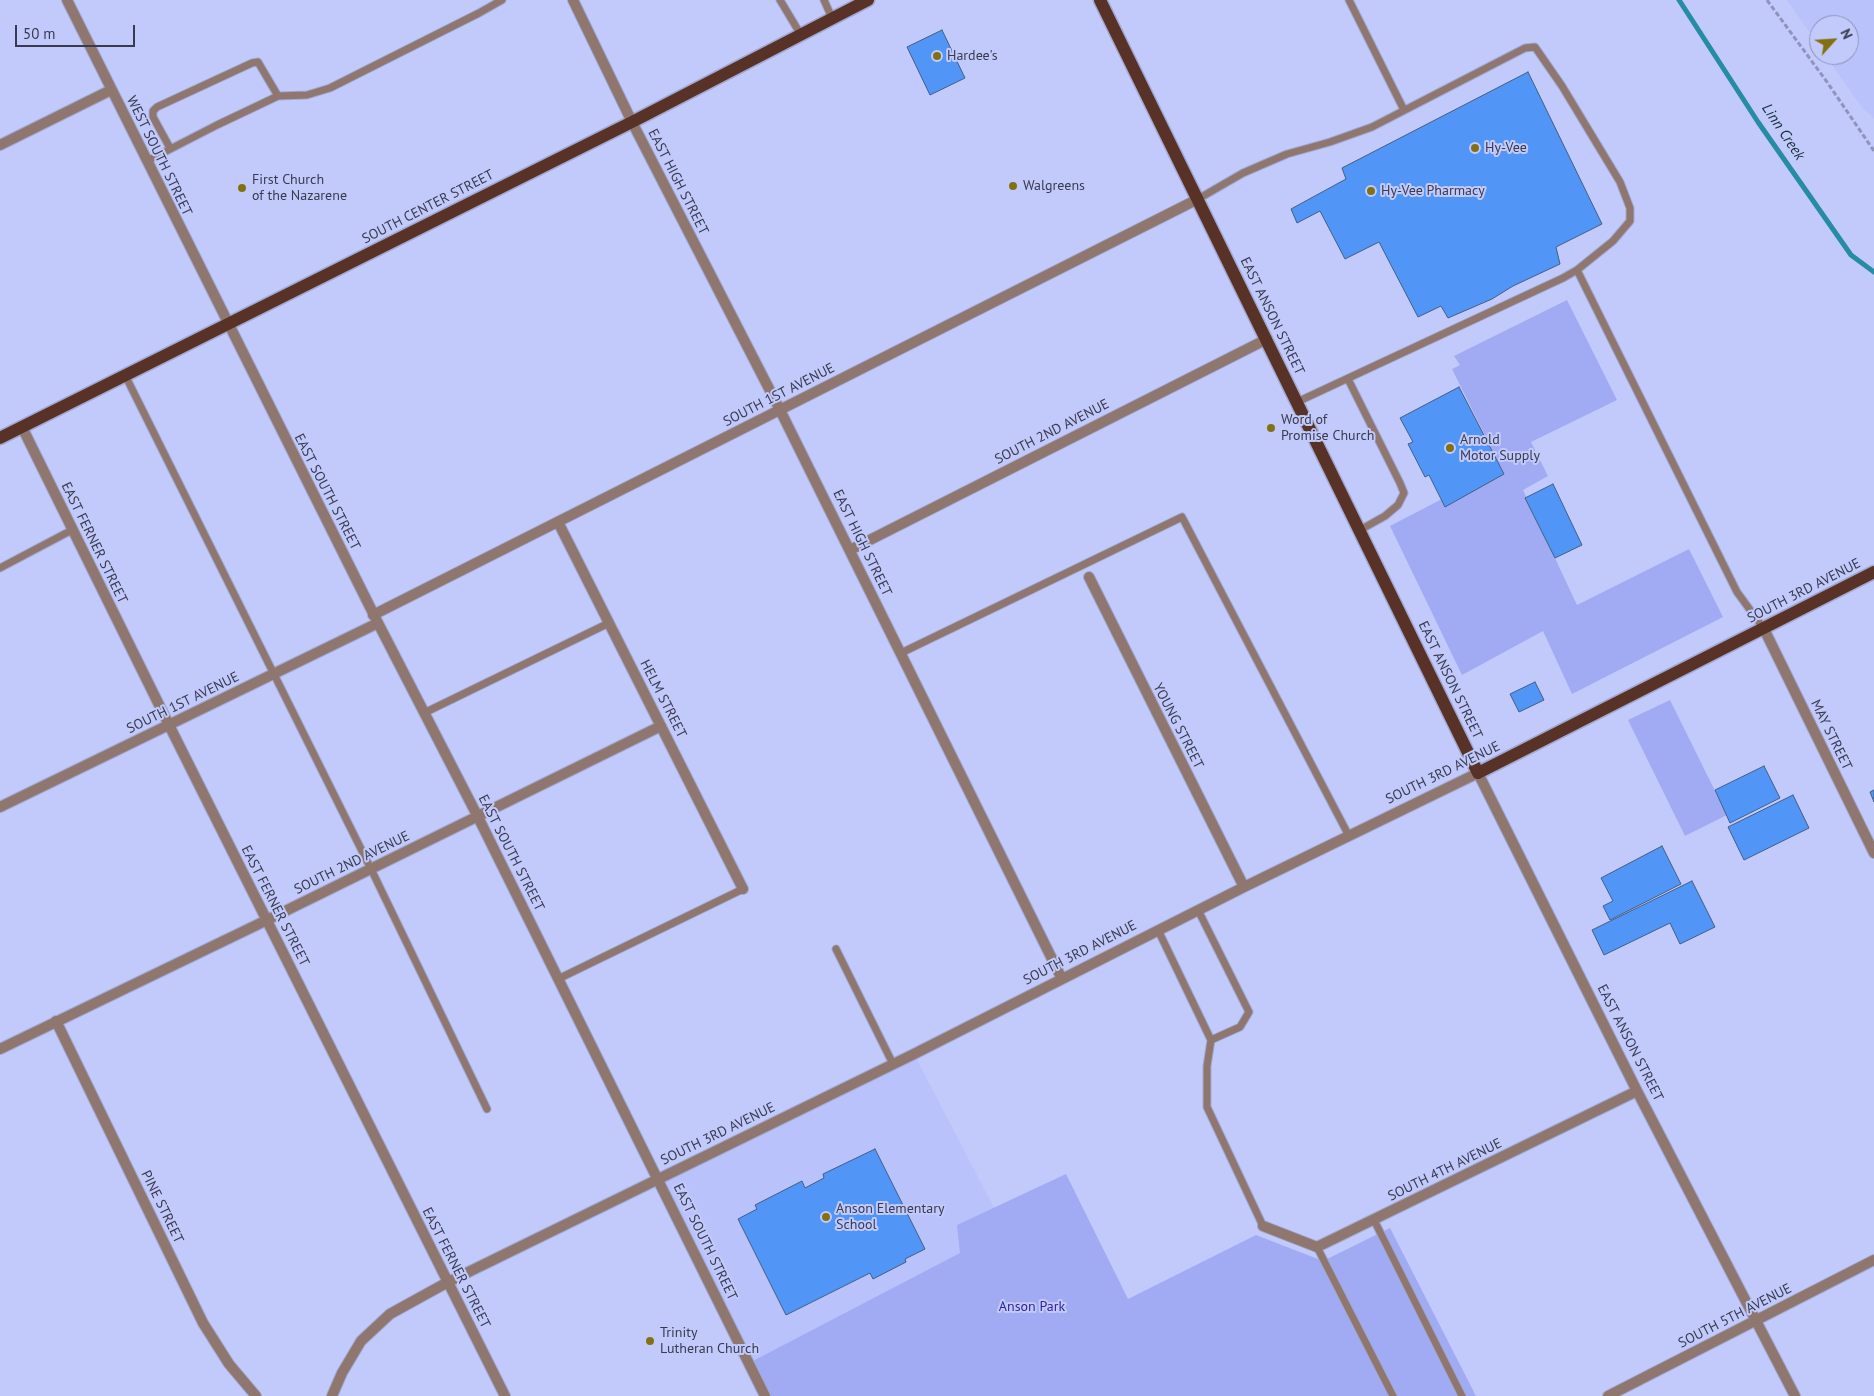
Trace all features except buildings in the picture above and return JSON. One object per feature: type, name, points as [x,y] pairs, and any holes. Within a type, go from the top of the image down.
[{"type":"main road","name":"SOUTH CENTER STREET","points":[[0,438],[632,122],[868,0]]},
{"type":"main road","name":"EAST ANSON STREET","points":[[1100,0],[1478,773]]},
{"type":"main road","name":"SOUTH 3RD AVENUE","points":[[1478,773],[1874,572]]},
{"type":"street","name":"WEST SOUTH STREET","points":[[66,0],[227,324]]},
{"type":"street","name":"EAST HIGH STREET","points":[[572,0],[632,122],[780,410],[1062,979]]},
{"type":"street","points":[[0,145],[111,90]]},
{"type":"street","name":"SOUTH 1ST AVENUE","points":[[0,807],[273,674],[558,522],[1198,199]]},
{"type":"street","name":"EAST SOUTH STREET","points":[[227,324],[478,817],[765,1396]]},
{"type":"street","name":"SOUTH 2ND AVENUE","points":[[850,550],[1267,339]]},
{"type":"street","name":"EAST FERNER STREET","points":[[22,427],[505,1396]]},
{"type":"street","name":"HELM STREET","points":[[558,522],[743,888]]},
{"type":"street","name":"YOUNG STREET","points":[[1089,576],[1244,887]]},
{"type":"street","name":"MAY STREET","points":[[1764,628],[1874,853]]},
{"type":"street","name":"SOUTH 2ND AVENUE","points":[[0,1048],[371,870],[661,726]]},
{"type":"street","name":"SOUTH 3RD AVENUE","points":[[332,1396],[342,1373],[361,1341],[390,1314],[448,1282],[894,1064],[1244,887],[1478,773]]},
{"type":"street","name":"EAST ANSON STREET","points":[[1478,773],[1637,1091],[1795,1396]]},
{"type":"street","name":"PINE STREET","points":[[56,1021],[203,1323],[229,1364],[256,1396]]},
{"type":"street","name":"SOUTH 4TH AVENUE","points":[[1318,1247],[1637,1091]]},
{"type":"street","points":[[1264,1226],[1318,1247]]},
{"type":"street","name":"SOUTH 5TH AVENUE","points":[[1608,1396],[1874,1260]]},
{"type":"lane","points":[[147,161],[278,96],[307,95],[330,88],[502,0]]},
{"type":"lane","points":[[780,0],[801,35]]},
{"type":"lane","points":[[824,0],[832,18]]},
{"type":"lane","points":[[1349,0],[1404,110]]},
{"type":"lane","points":[[1198,199],[1243,173],[1287,154],[1330,142],[1372,127],[1525,48],[1535,47],[1562,86],[1620,182],[1630,208],[1630,221],[1613,241],[1576,270],[1563,278],[1298,402]]},
{"type":"lane","points":[[170,148],[153,117],[153,111],[157,107],[252,62],[258,62],[278,96]]},
{"type":"lane","points":[[1576,270],[1737,592],[1764,628]]},
{"type":"lane","points":[[125,375],[371,870],[487,1109]]},
{"type":"lane","points":[[1348,378],[1404,494],[1398,505],[1385,516],[1360,530]]},
{"type":"lane","points":[[901,653],[1182,517],[1350,836]]},
{"type":"lane","points":[[0,568],[72,530]]},
{"type":"lane","points":[[424,713],[609,623]]},
{"type":"lane","points":[[558,978],[743,888]]},
{"type":"lane","points":[[1198,910],[1249,1012],[1240,1027],[1211,1040]]},
{"type":"lane","points":[[1158,930],[1211,1040],[1206,1066],[1207,1107],[1264,1226]]},
{"type":"lane","points":[[836,949],[894,1064]]},
{"type":"lane","points":[[1374,1220],[1462,1396]]},
{"type":"lane","points":[[1318,1247],[1394,1396]]},
{"type":"path","points":[[1767,0],[1827,82],[1874,151]]},
{"type":"shaded area","points":[[1787,0],[1874,0],[1874,118],[1863,109],[1832,65],[1859,65],[1859,15],[1809,15],[1809,32]]},
{"type":"shaded area","name":"Anson Elementary School","points":[[914,1054],[994,1208],[958,1225],[961,1253],[749,1363],[659,1179]]},
{"type":"green space","points":[[1567,300],[1617,400],[1531,442],[1548,476],[1523,490],[1577,605],[1689,549],[1723,617],[1572,694],[1543,631],[1462,675],[1390,526],[1442,499],[1504,474],[1452,369],[1460,365],[1454,356]]},
{"type":"green space","points":[[1670,700],[1727,815],[1685,836],[1628,720]]},
{"type":"green space","name":"Anson Park","points":[[1066,1174],[1128,1299],[1256,1235],[1323,1261],[1390,1228],[1476,1396],[765,1396],[749,1363],[960,1253],[957,1225]]},
{"type":"waterway","name":"Linn Creek","points":[[1679,0],[1758,122],[1851,255],[1874,272]]},
{"type":"place","name":"Hardee's","points":[[937,56]]},
{"type":"place","name":"Hy-Vee","points":[[1475,148]]},
{"type":"place","name":"Walgreens","points":[[1013,186]]},
{"type":"place","name":"First Church of the Nazarene","points":[[242,188]]},
{"type":"place","name":"Hy-Vee Pharmacy","points":[[1371,191]]},
{"type":"place","name":"Word of Promise Church","points":[[1271,428]]},
{"type":"place","name":"Arnold Motor Supply","points":[[1450,448]]},
{"type":"place","name":"Anson Elementary School","points":[[826,1217]]},
{"type":"place","name":"Trinity Lutheran Church","points":[[650,1341]]}]
